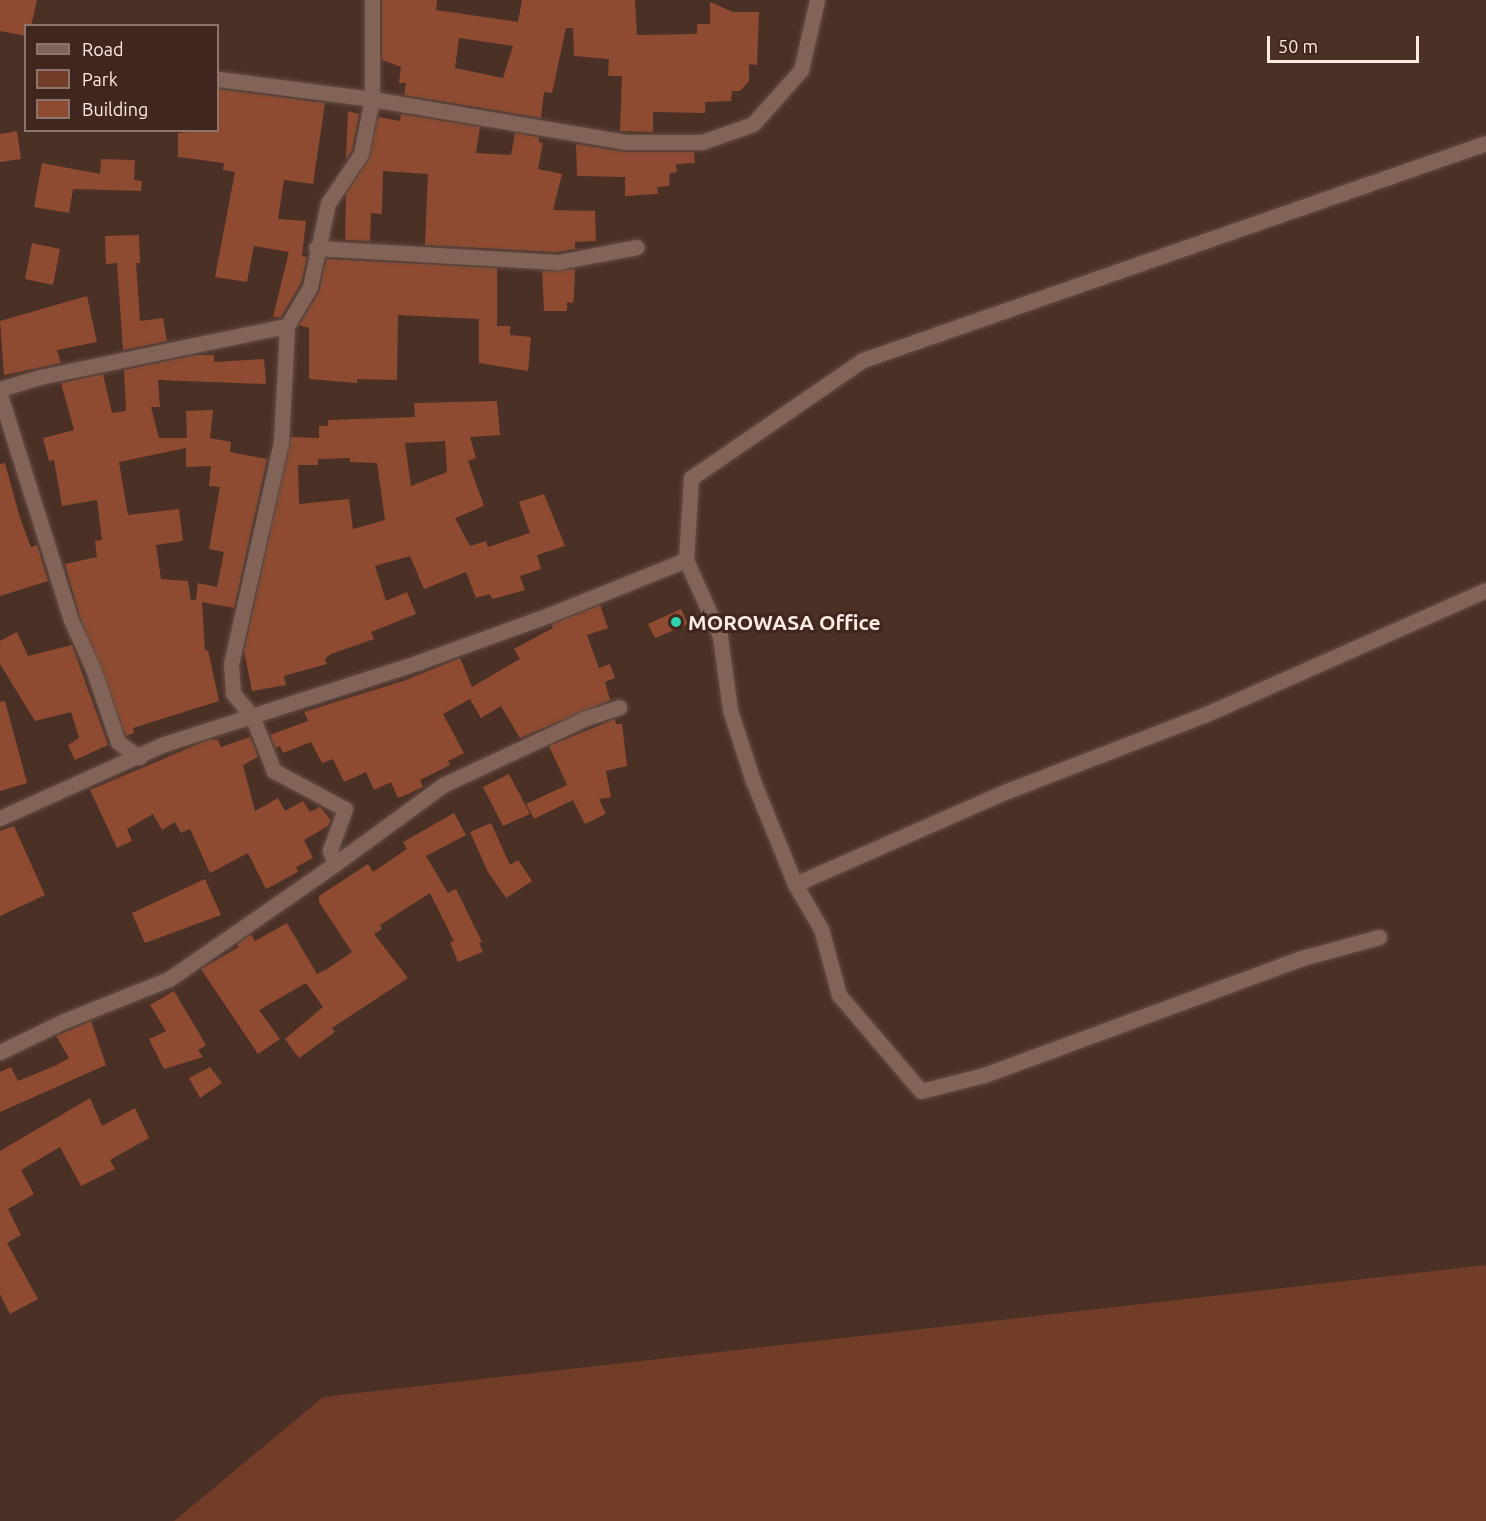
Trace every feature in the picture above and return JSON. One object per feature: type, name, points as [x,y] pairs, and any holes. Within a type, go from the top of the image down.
[{"type":"street","points":[[335,864],[330,850],[345,808],[274,771],[252,716],[232,693],[231,664],[280,442],[287,326],[310,287],[316,248],[328,203],[361,154],[372,99],[372,0]]},
{"type":"street","points":[[219,79],[372,99],[564,134],[625,142],[702,142],[753,124],[801,70],[817,0]]},
{"type":"street","points":[[1379,937],[1302,958],[984,1075],[921,1091],[839,995],[821,929],[795,884],[730,711],[720,636],[686,560],[692,478],[863,360],[1486,143]]},
{"type":"street","points":[[316,248],[558,262],[637,247]]},
{"type":"street","points":[[0,389],[39,377],[287,326]]},
{"type":"street","points":[[0,395],[71,620],[93,669],[118,742],[139,757]]},
{"type":"street","points":[[0,818],[164,744],[549,615],[686,560]]},
{"type":"street","points":[[795,884],[1006,791],[1204,715],[1486,590]]},
{"type":"street","points":[[0,1052],[64,1021],[170,979],[335,864],[443,785],[586,717],[619,707]]},
{"type":"green space","points":[[1486,1265],[1486,1521],[174,1521],[323,1397]]},
{"type":"building","points":[[0,0],[37,0],[31,24],[24,24],[24,36],[0,31]]},
{"type":"building","points":[[382,0],[437,0],[436,10],[518,22],[522,0],[635,0],[637,35],[697,34],[697,24],[710,24],[710,2],[733,12],[759,12],[757,65],[749,64],[749,81],[740,91],[732,91],[731,101],[705,102],[705,113],[653,112],[653,132],[620,131],[622,76],[608,76],[609,59],[574,56],[573,28],[566,28],[552,93],[544,92],[541,118],[404,95],[406,83],[399,83],[401,67],[382,60]],"holes":[[[459,38],[513,46],[503,78],[455,68]]]},
{"type":"building","points":[[219,89],[325,103],[313,184],[284,180],[278,219],[306,221],[302,256],[307,257],[301,283],[281,317],[273,317],[289,252],[254,246],[247,282],[215,277],[235,172],[223,170],[224,163],[178,157],[178,133],[219,132]]},
{"type":"building","points":[[348,111],[359,114],[352,150],[346,160]]},
{"type":"building","points":[[401,114],[480,127],[476,153],[511,155],[515,133],[539,137],[539,142],[543,143],[538,169],[562,174],[553,210],[595,211],[596,241],[575,242],[575,249],[557,252],[425,245],[428,174],[383,171],[382,214],[371,213],[370,241],[345,240],[346,193],[369,159],[378,117],[400,121]]},
{"type":"building","points":[[17,131],[21,159],[0,162],[0,134]]},
{"type":"building","points":[[576,144],[625,152],[694,152],[695,163],[676,164],[677,172],[670,173],[669,186],[657,187],[658,194],[625,196],[625,177],[577,176]]},
{"type":"building","points":[[101,159],[135,160],[134,180],[142,181],[141,191],[73,189],[69,213],[34,207],[42,163],[100,174]]},
{"type":"building","points":[[139,235],[140,263],[136,263],[140,321],[163,318],[167,341],[123,350],[117,263],[106,264],[105,236]]},
{"type":"building","points":[[32,243],[60,249],[53,285],[25,279]]},
{"type":"building","points":[[326,259],[497,268],[497,326],[510,326],[510,335],[531,337],[528,371],[479,363],[479,319],[398,315],[397,380],[357,379],[357,383],[309,379],[309,328],[299,325],[319,292]]},
{"type":"building","points":[[575,269],[573,303],[567,302],[567,311],[544,311],[542,271]]},
{"type":"building","points":[[87,296],[97,342],[57,350],[61,363],[4,375],[0,321]]},
{"type":"building","points":[[196,355],[214,355],[214,362],[264,359],[266,384],[158,380],[160,407],[151,407],[159,438],[187,438],[186,411],[213,410],[210,438],[231,442],[230,452],[267,459],[234,608],[202,602],[205,651],[208,650],[219,701],[133,728],[134,733],[126,736],[80,617],[65,564],[97,557],[95,541],[102,540],[97,500],[62,506],[54,460],[49,461],[43,438],[74,430],[61,383],[103,374],[112,413],[126,411],[124,370]],"holes":[[[186,448],[186,467],[211,466],[209,486],[220,487],[209,549],[224,552],[217,587],[198,583],[196,600],[191,600],[188,581],[161,579],[156,545],[183,541],[179,509],[128,515],[119,462]]]},
{"type":"building","points":[[497,401],[500,435],[470,437],[476,458],[468,461],[484,506],[455,518],[470,546],[486,541],[488,547],[530,533],[519,502],[544,494],[565,546],[537,555],[541,569],[520,576],[525,590],[493,599],[489,594],[476,598],[466,572],[424,589],[410,556],[375,566],[386,601],[407,592],[416,614],[371,632],[374,639],[331,654],[325,659],[327,664],[284,676],[286,685],[252,691],[244,651],[291,437],[319,438],[319,426],[328,426],[328,420],[415,417],[414,403]],"holes":[[[445,441],[447,472],[411,486],[405,443]],[[350,458],[350,462],[377,463],[385,520],[353,529],[349,499],[299,504],[298,465],[318,465],[318,459]]]},
{"type":"building","points":[[5,463],[20,518],[31,547],[37,545],[48,581],[0,596],[0,464]]},
{"type":"building","points":[[600,605],[608,628],[587,635],[599,668],[610,664],[615,678],[605,682],[610,700],[520,738],[501,706],[481,718],[470,699],[443,714],[464,753],[448,761],[450,765],[420,780],[423,787],[408,794],[398,798],[391,782],[374,790],[366,772],[344,782],[333,759],[322,763],[311,742],[283,753],[280,746],[275,748],[270,735],[308,721],[304,712],[406,680],[460,658],[472,687],[520,659],[514,649],[553,628],[552,624]]},
{"type":"building","points":[[681,609],[688,624],[655,638],[648,624]]},
{"type":"building","points":[[17,632],[28,656],[72,645],[108,745],[75,760],[68,745],[79,738],[71,712],[35,721],[0,664],[0,641]]},
{"type":"building","points":[[5,701],[27,783],[0,791],[0,702]]},
{"type":"building","points":[[615,719],[616,724],[622,724],[627,766],[606,771],[611,797],[599,799],[606,814],[585,824],[573,800],[534,819],[526,804],[567,785],[549,746]]},
{"type":"building","points":[[250,737],[258,757],[243,765],[255,811],[278,798],[285,811],[303,801],[310,812],[320,807],[331,820],[328,826],[304,840],[313,858],[296,867],[298,872],[266,889],[248,853],[210,873],[190,829],[181,833],[175,822],[162,830],[153,814],[127,829],[132,841],[117,848],[90,790],[210,739],[218,740],[221,747]]},
{"type":"building","points":[[509,774],[530,814],[503,826],[483,787]]},
{"type":"building","points":[[454,813],[466,835],[426,856],[448,893],[456,889],[482,942],[479,943],[483,952],[458,962],[450,942],[454,941],[430,893],[380,925],[382,929],[374,934],[408,978],[332,1028],[335,1032],[299,1058],[285,1039],[323,1007],[306,983],[259,1010],[280,1039],[258,1054],[201,969],[239,947],[237,944],[251,934],[255,941],[287,923],[317,974],[327,969],[352,952],[319,902],[319,896],[368,864],[373,872],[407,849],[403,842]]},
{"type":"building","points":[[491,823],[510,865],[518,860],[532,881],[506,898],[488,872],[470,832]]},
{"type":"building","points":[[14,826],[45,895],[0,916],[0,831]]},
{"type":"building","points":[[205,879],[221,915],[145,943],[132,913]]},
{"type":"building","points":[[174,991],[206,1045],[198,1050],[203,1057],[164,1069],[149,1039],[166,1031],[150,1005]]},
{"type":"building","points":[[91,1021],[106,1065],[0,1112],[0,1072],[11,1067],[18,1081],[57,1065],[69,1058],[56,1036]]},
{"type":"building","points":[[210,1067],[222,1083],[200,1098],[189,1078]]},
{"type":"building","points":[[90,1098],[102,1126],[135,1108],[149,1138],[110,1160],[115,1169],[81,1186],[60,1147],[21,1170],[34,1194],[8,1209],[21,1235],[7,1243],[38,1299],[10,1314],[0,1294],[0,1151]]},
{"type":"place","name":"MOROWASA Office","points":[[676,622]]}]
